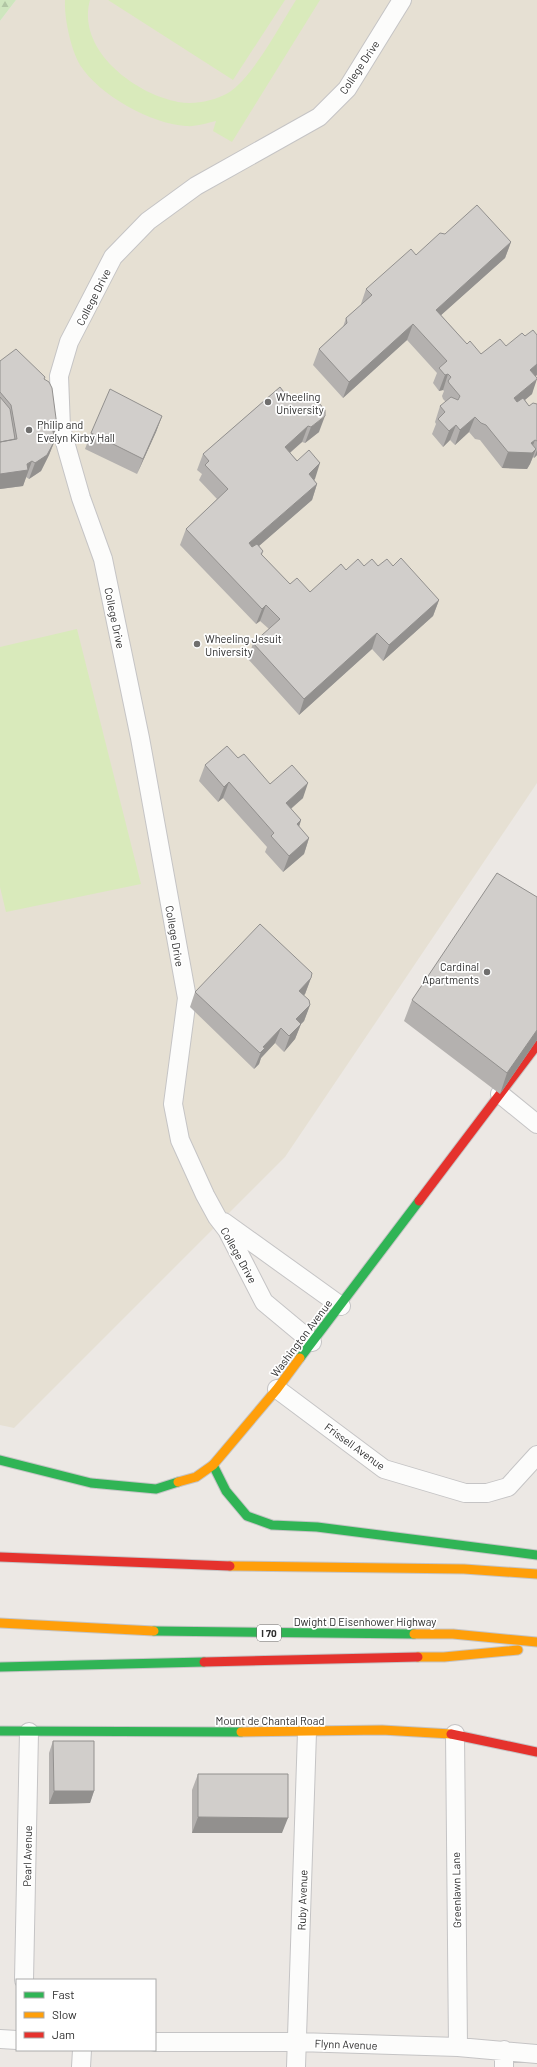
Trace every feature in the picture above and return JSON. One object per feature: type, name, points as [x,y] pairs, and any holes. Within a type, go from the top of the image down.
[{"type":"main road","name":"Washington Avenue","points":[[0,1460],[91,1483],[156,1489],[196,1477],[214,1465],[277,1389],[537,1045]]},
{"type":"main road","points":[[214,1465],[226,1491],[247,1516],[272,1525],[317,1527],[537,1555]]},
{"type":"main road","points":[[0,1557],[105,1564],[387,1568],[514,1571],[537,1574]]},
{"type":"main road","name":"Dwight D Eisenhower Highway","points":[[0,1623],[174,1632],[453,1634],[537,1642]]},
{"type":"main road","points":[[0,1667],[156,1664],[289,1658],[444,1657],[537,1648]]},
{"type":"main road","name":"Mount de Chantal Road","points":[[0,1731],[307,1732],[382,1730],[454,1734],[537,1752]]},
{"type":"street","name":"College Drive","points":[[312,1342],[264,1302],[228,1230],[217,1217],[205,1195],[180,1140],[173,1104],[186,998],[141,746],[103,559],[81,498],[61,428],[59,376],[69,342],[114,257],[148,221],[196,186],[319,117],[347,89],[402,0]]},
{"type":"street","points":[[500,1094],[537,1124]]},
{"type":"street","points":[[217,1217],[340,1306]]},
{"type":"street","name":"Frissell Avenue","points":[[277,1389],[384,1469],[465,1493],[487,1493],[508,1487],[537,1455]]},
{"type":"street","name":"Pearl Avenue","points":[[24,1979],[30,1732]]},
{"type":"street","name":"Ruby Avenue","points":[[296,2067],[307,1732]]},
{"type":"street","name":"Greenlawn Lane","points":[[454,1734],[458,2047]]},
{"type":"street","points":[[0,2039],[16,2040]]},
{"type":"street","name":"Flynn Avenue","points":[[156,2042],[297,2042],[458,2047],[504,2058],[537,2054]]},
{"type":"street","points":[[81,2067],[82,2051]]},
{"type":"shaded area","name":"Wheeling University","points":[[16,0],[537,0],[537,783],[285,1157],[14,1428],[0,1425],[0,21]]},
{"type":"green space","points":[[0,0],[16,0],[0,21]]},
{"type":"green space","points":[[65,0],[90,0],[88,18],[92,36],[100,52],[113,67],[144,90],[178,102],[191,103],[204,102],[216,98],[228,93],[237,86],[256,64],[296,0],[320,0],[232,142],[213,131],[216,121],[190,126],[172,124],[157,120],[127,106],[100,87],[89,76],[77,59],[69,34]]},
{"type":"green space","points":[[108,0],[285,0],[233,80]]},
{"type":"green space","points":[[77,629],[141,884],[6,912],[0,887],[0,647]]},
{"type":"building","points":[[477,205],[511,242],[436,310],[467,344],[470,341],[481,354],[500,339],[506,346],[522,333],[525,336],[533,330],[537,335],[537,364],[530,370],[537,379],[514,398],[517,402],[523,398],[529,406],[533,403],[537,404],[537,441],[535,440],[531,443],[536,449],[532,453],[508,452],[486,425],[481,423],[475,417],[460,430],[456,425],[449,431],[438,419],[445,412],[440,406],[451,397],[458,400],[460,396],[448,381],[451,377],[448,374],[445,375],[439,368],[447,361],[413,324],[349,382],[319,349],[347,323],[346,318],[372,295],[366,289],[411,249],[416,255],[440,233],[445,234]]},
{"type":"building","name":"Philip and Evelyn Kirby Hall","points":[[16,349],[45,377],[44,379],[49,382],[52,388],[57,426],[52,427],[55,440],[47,455],[35,463],[32,461],[27,464],[28,470],[0,474],[0,442],[17,439],[11,405],[0,392],[0,361]]},
{"type":"building","points":[[280,387],[289,399],[297,399],[304,393],[312,395],[325,410],[325,416],[311,427],[308,426],[285,447],[297,461],[309,450],[320,463],[309,474],[317,484],[249,543],[252,547],[257,544],[263,551],[261,554],[290,584],[297,578],[310,592],[341,564],[346,570],[358,559],[364,566],[372,559],[378,566],[387,559],[393,566],[401,558],[439,600],[389,645],[377,633],[304,699],[253,643],[280,619],[266,605],[262,609],[186,529],[228,489],[205,465],[209,461],[203,454]]},
{"type":"building","points":[[110,389],[162,416],[143,459],[91,433]]},
{"type":"building","points":[[0,397],[10,409],[15,439],[0,442]]},
{"type":"building","points":[[227,746],[238,758],[244,754],[270,784],[292,765],[308,783],[286,803],[301,820],[297,824],[309,838],[289,856],[271,836],[274,833],[229,782],[224,787],[205,765]]},
{"type":"building","name":"Cardinal Apartments","points":[[497,873],[537,897],[537,1030],[507,1073],[412,1000]]},
{"type":"building","points":[[260,924],[312,973],[311,978],[299,991],[309,1000],[310,1005],[296,1019],[301,1024],[289,1036],[281,1028],[263,1047],[265,1048],[260,1053],[195,992]]},
{"type":"building","points":[[53,1741],[94,1741],[94,1791],[54,1791]]},
{"type":"building","points":[[198,1774],[288,1774],[288,1818],[198,1817]]},
{"type":"traffic: fast","points":[[300,1358],[419,1201]]},
{"type":"traffic: fast","points":[[0,1460],[91,1483],[156,1489],[178,1482]]},
{"type":"traffic: fast","points":[[213,1465],[226,1491],[247,1516],[272,1525],[317,1527],[537,1555]]},
{"type":"traffic: fast","points":[[154,1631],[414,1634]]},
{"type":"traffic: fast","points":[[0,1667],[204,1662]]},
{"type":"traffic: fast","points":[[0,1731],[241,1732]]},
{"type":"traffic: slow","points":[[178,1482],[196,1477],[213,1465],[277,1389],[300,1358]]},
{"type":"traffic: slow","points":[[230,1566],[464,1569],[537,1574]]},
{"type":"traffic: slow","points":[[0,1623],[154,1631]]},
{"type":"traffic: slow","points":[[414,1634],[453,1634],[537,1642]]},
{"type":"traffic: slow","points":[[418,1657],[444,1657],[518,1650]]},
{"type":"traffic: slow","points":[[241,1732],[382,1730],[451,1734]]},
{"type":"traffic: jam","points":[[419,1201],[537,1045]]},
{"type":"traffic: jam","points":[[0,1557],[230,1566]]},
{"type":"traffic: jam","points":[[204,1662],[418,1657]]},
{"type":"traffic: jam","points":[[451,1734],[537,1752]]},
{"type":"place","name":"Wheeling University","points":[[268,402]]},
{"type":"place","name":"Philip and Evelyn Kirby Hall","points":[[29,430]]},
{"type":"place","name":"Wheeling Jesuit University","points":[[197,644]]},
{"type":"place","name":"Cardinal Apartments","points":[[487,972]]}]
